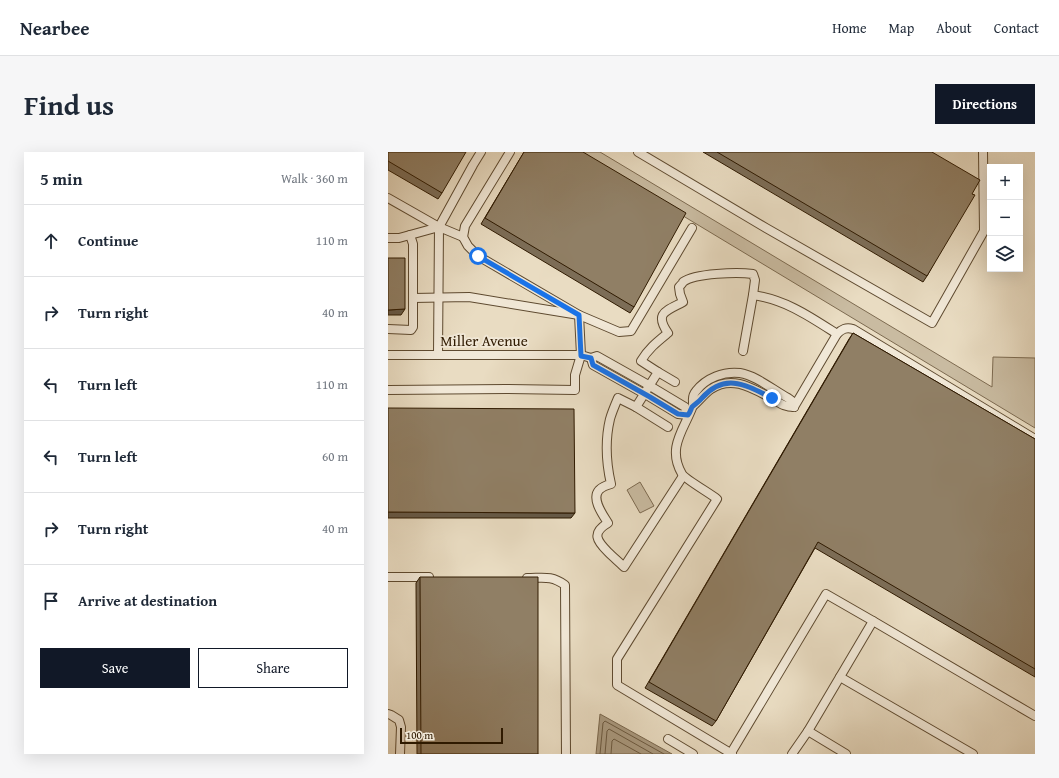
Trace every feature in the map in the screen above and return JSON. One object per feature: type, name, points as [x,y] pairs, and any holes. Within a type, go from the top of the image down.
[{"type":"street","points":[[438,356],[439,227],[481,152]]},
{"type":"street","points":[[463,237],[465,226],[510,152]]},
{"type":"street","points":[[638,152],[766,228],[932,323],[984,231],[984,152]]},
{"type":"street","points":[[388,198],[439,227],[463,237],[468,246],[478,256],[579,315],[619,332],[631,331],[692,228]]},
{"type":"street","points":[[388,238],[410,236],[439,227]]},
{"type":"street","points":[[388,330],[411,330],[413,327],[413,244],[410,236]]},
{"type":"street","points":[[675,382],[641,361],[654,344],[668,333],[662,326],[661,320],[667,311],[683,302],[679,287],[683,282],[707,275],[731,273],[753,274],[755,280],[743,351]]},
{"type":"street","points":[[752,294],[775,300],[795,308],[837,334]]},
{"type":"street","points":[[413,298],[469,298],[579,315]]},
{"type":"street","points":[[388,390],[575,390],[575,375],[581,356],[579,315]]},
{"type":"street","points":[[1035,439],[848,328],[844,328],[837,334],[794,408],[792,401],[788,398],[752,377],[740,373],[726,373],[716,376],[697,389],[692,395],[693,406],[680,432],[676,452],[683,476],[718,499],[617,659],[617,685],[732,754],[826,594],[1035,716]]},
{"type":"street","name":"Miller Avenue","points":[[388,355],[581,356],[591,358],[597,356],[685,407],[688,415]]},
{"type":"street","points":[[591,358],[593,365],[678,414],[688,415]]},
{"type":"street","points":[[636,407],[658,372]]},
{"type":"street","points":[[668,427],[636,407],[618,398],[610,419],[606,445],[608,472],[611,484],[604,486],[599,490],[597,496],[598,504],[608,523],[597,533],[597,538],[600,544],[624,567],[683,476]]},
{"type":"street","points":[[388,577],[435,578]]},
{"type":"street","points":[[521,578],[553,578],[565,585],[566,754]]},
{"type":"street","points":[[792,754],[808,731],[873,621]]},
{"type":"street","points":[[840,677],[973,754]]},
{"type":"street","points":[[388,714],[398,720],[400,727],[400,754]]},
{"type":"street","points":[[808,731],[846,754]]},
{"type":"street","points":[[668,739],[693,754]]},
{"type":"shaded area","points":[[577,152],[600,152],[992,387],[993,357],[1035,358],[1035,428]]},
{"type":"shaded area","points":[[640,482],[654,506],[640,513],[627,490]]},
{"type":"water","points":[[600,714],[672,754],[596,754]]},
{"type":"building","points":[[388,152],[466,152],[442,193],[388,161]]},
{"type":"building","points":[[524,152],[583,152],[686,213],[634,307],[485,218]]},
{"type":"building","points":[[717,152],[932,152],[980,180],[972,194],[975,195],[927,276]]},
{"type":"building","points":[[388,258],[405,258],[405,309],[388,310]]},
{"type":"building","points":[[853,333],[1035,439],[1035,669],[818,542],[716,721],[649,682]]},
{"type":"building","points":[[388,408],[574,409],[575,513],[388,512]]},
{"type":"building","points":[[420,577],[538,577],[538,754],[421,754]]},
{"type":"route","points":[[478,256],[579,315],[581,356],[591,358],[593,365],[678,414],[688,415],[693,406],[710,389],[718,385],[729,383],[741,384],[772,398]]}]
